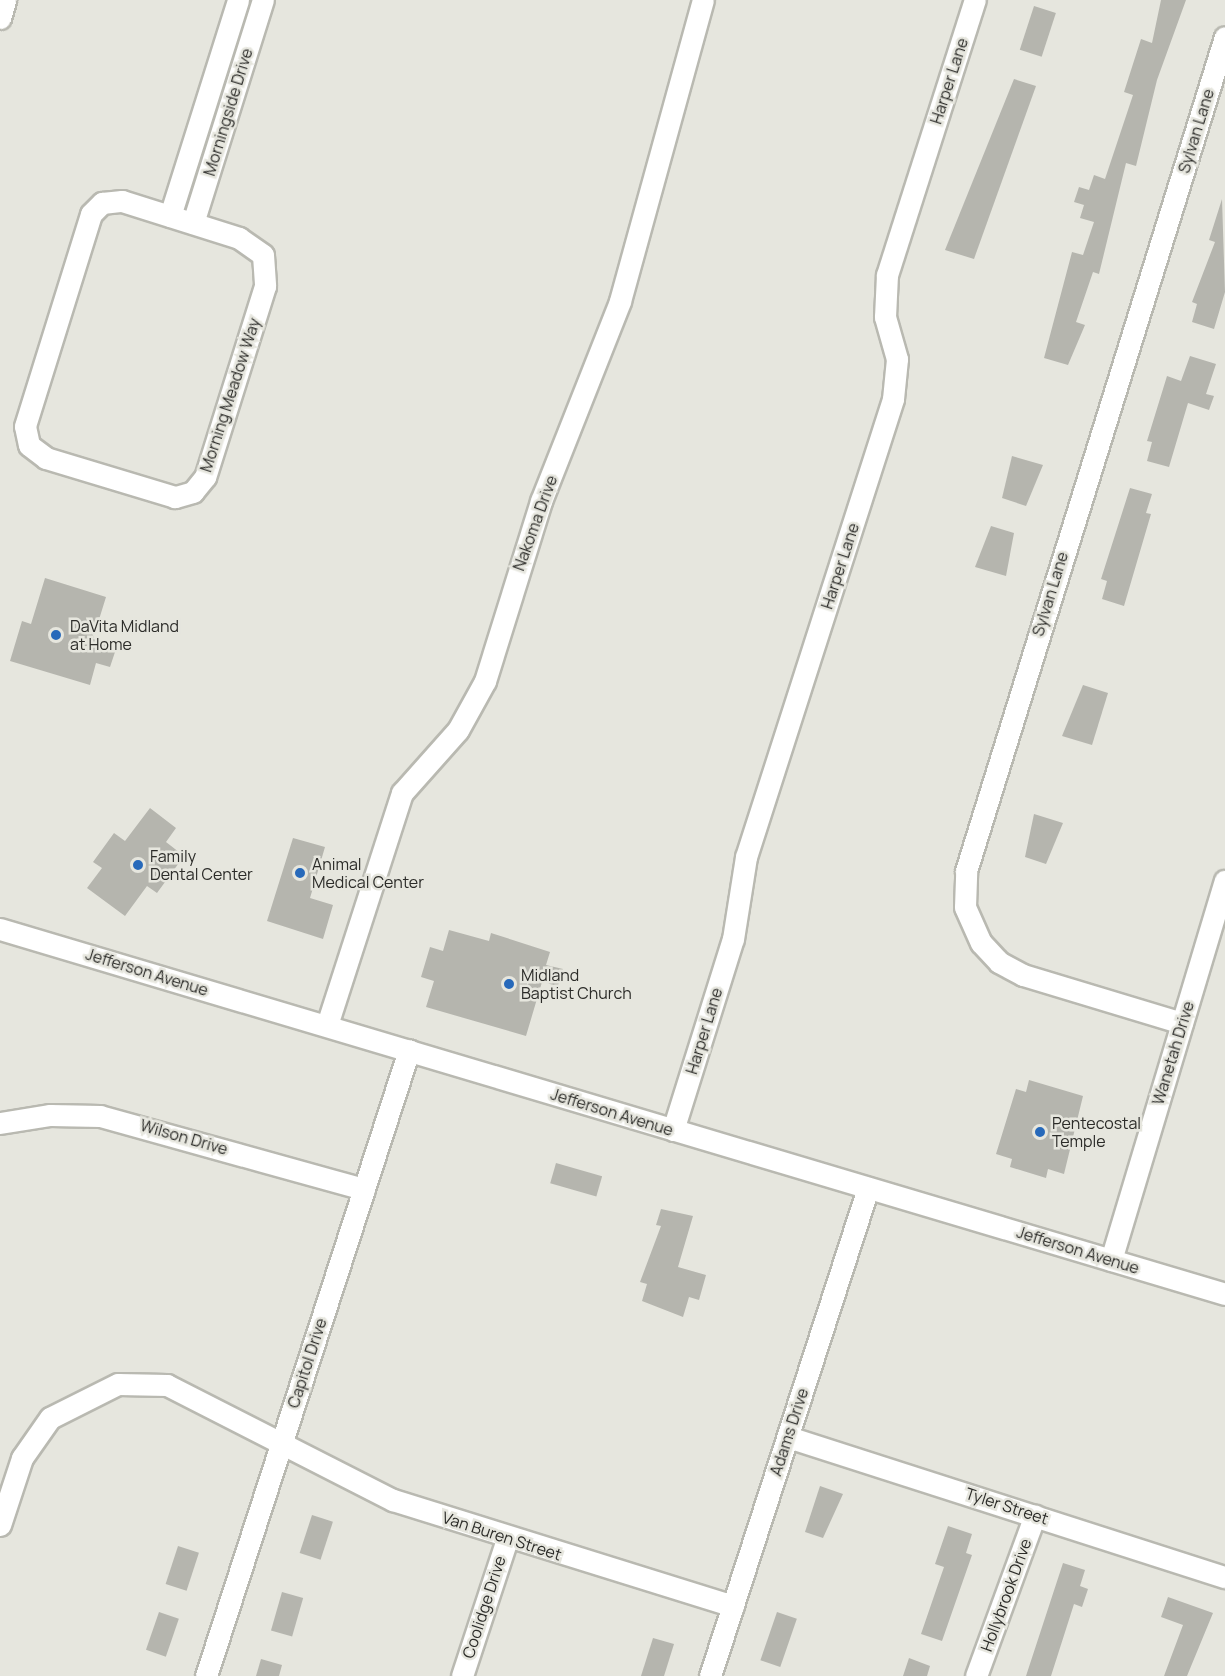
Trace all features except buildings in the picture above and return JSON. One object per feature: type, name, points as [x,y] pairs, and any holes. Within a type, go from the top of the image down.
[{"type":"street","points":[[0,18],[5,0]]},
{"type":"street","name":"Morningside Drive","points":[[170,216],[238,0]]},
{"type":"street","name":"Morningside Drive","points":[[193,224],[263,0]]},
{"type":"street","name":"Nakoma Drive","points":[[327,1025],[402,793],[458,730],[485,681],[541,501],[620,301],[703,0]]},
{"type":"street","name":"Harper Lane","points":[[673,1130],[734,939],[746,857],[893,399],[897,359],[885,317],[887,275],[975,0]]},
{"type":"street","name":"Sylvan Lane","points":[[1182,1023],[1023,975],[999,962],[981,943],[965,907],[966,872],[1225,37]]},
{"type":"street","name":"Morning Meadow Way","points":[[122,201],[170,216],[238,238],[263,255],[265,286],[205,477],[193,492],[175,498],[46,458],[28,445],[25,426],[91,214],[102,203],[122,201]]},
{"type":"street","name":"Wanetah Drive","points":[[1111,1260],[1225,881]]},
{"type":"street","name":"Jefferson Avenue","points":[[0,928],[1225,1294]]},
{"type":"street","name":"Capitol Drive","points":[[206,1676],[409,1050]]},
{"type":"street","name":"Wilson Drive","points":[[0,1123],[50,1115],[100,1116],[364,1190]]},
{"type":"street","name":"Adams Drive","points":[[710,1676],[868,1188]]},
{"type":"street","name":"Van Buren Street","points":[[0,1525],[22,1458],[50,1418],[118,1384],[167,1385],[283,1440],[393,1500],[507,1539],[733,1606]]},
{"type":"street","name":"Tyler Street","points":[[788,1437],[1225,1577]]},
{"type":"street","name":"Hollybrook Drive","points":[[976,1676],[1035,1515]]},
{"type":"street","name":"Coolidge Drive","points":[[462,1676],[507,1539]]},
{"type":"place","name":"DaVita Midland at Home","points":[[56,635]]},
{"type":"place","name":"Family Dental Center","points":[[138,865]]},
{"type":"place","name":"Animal Medical Center","points":[[300,873]]},
{"type":"place","name":"Midland Baptist Church","points":[[509,984]]},
{"type":"place","name":"Pentecostal Temple","points":[[1040,1132]]}]
